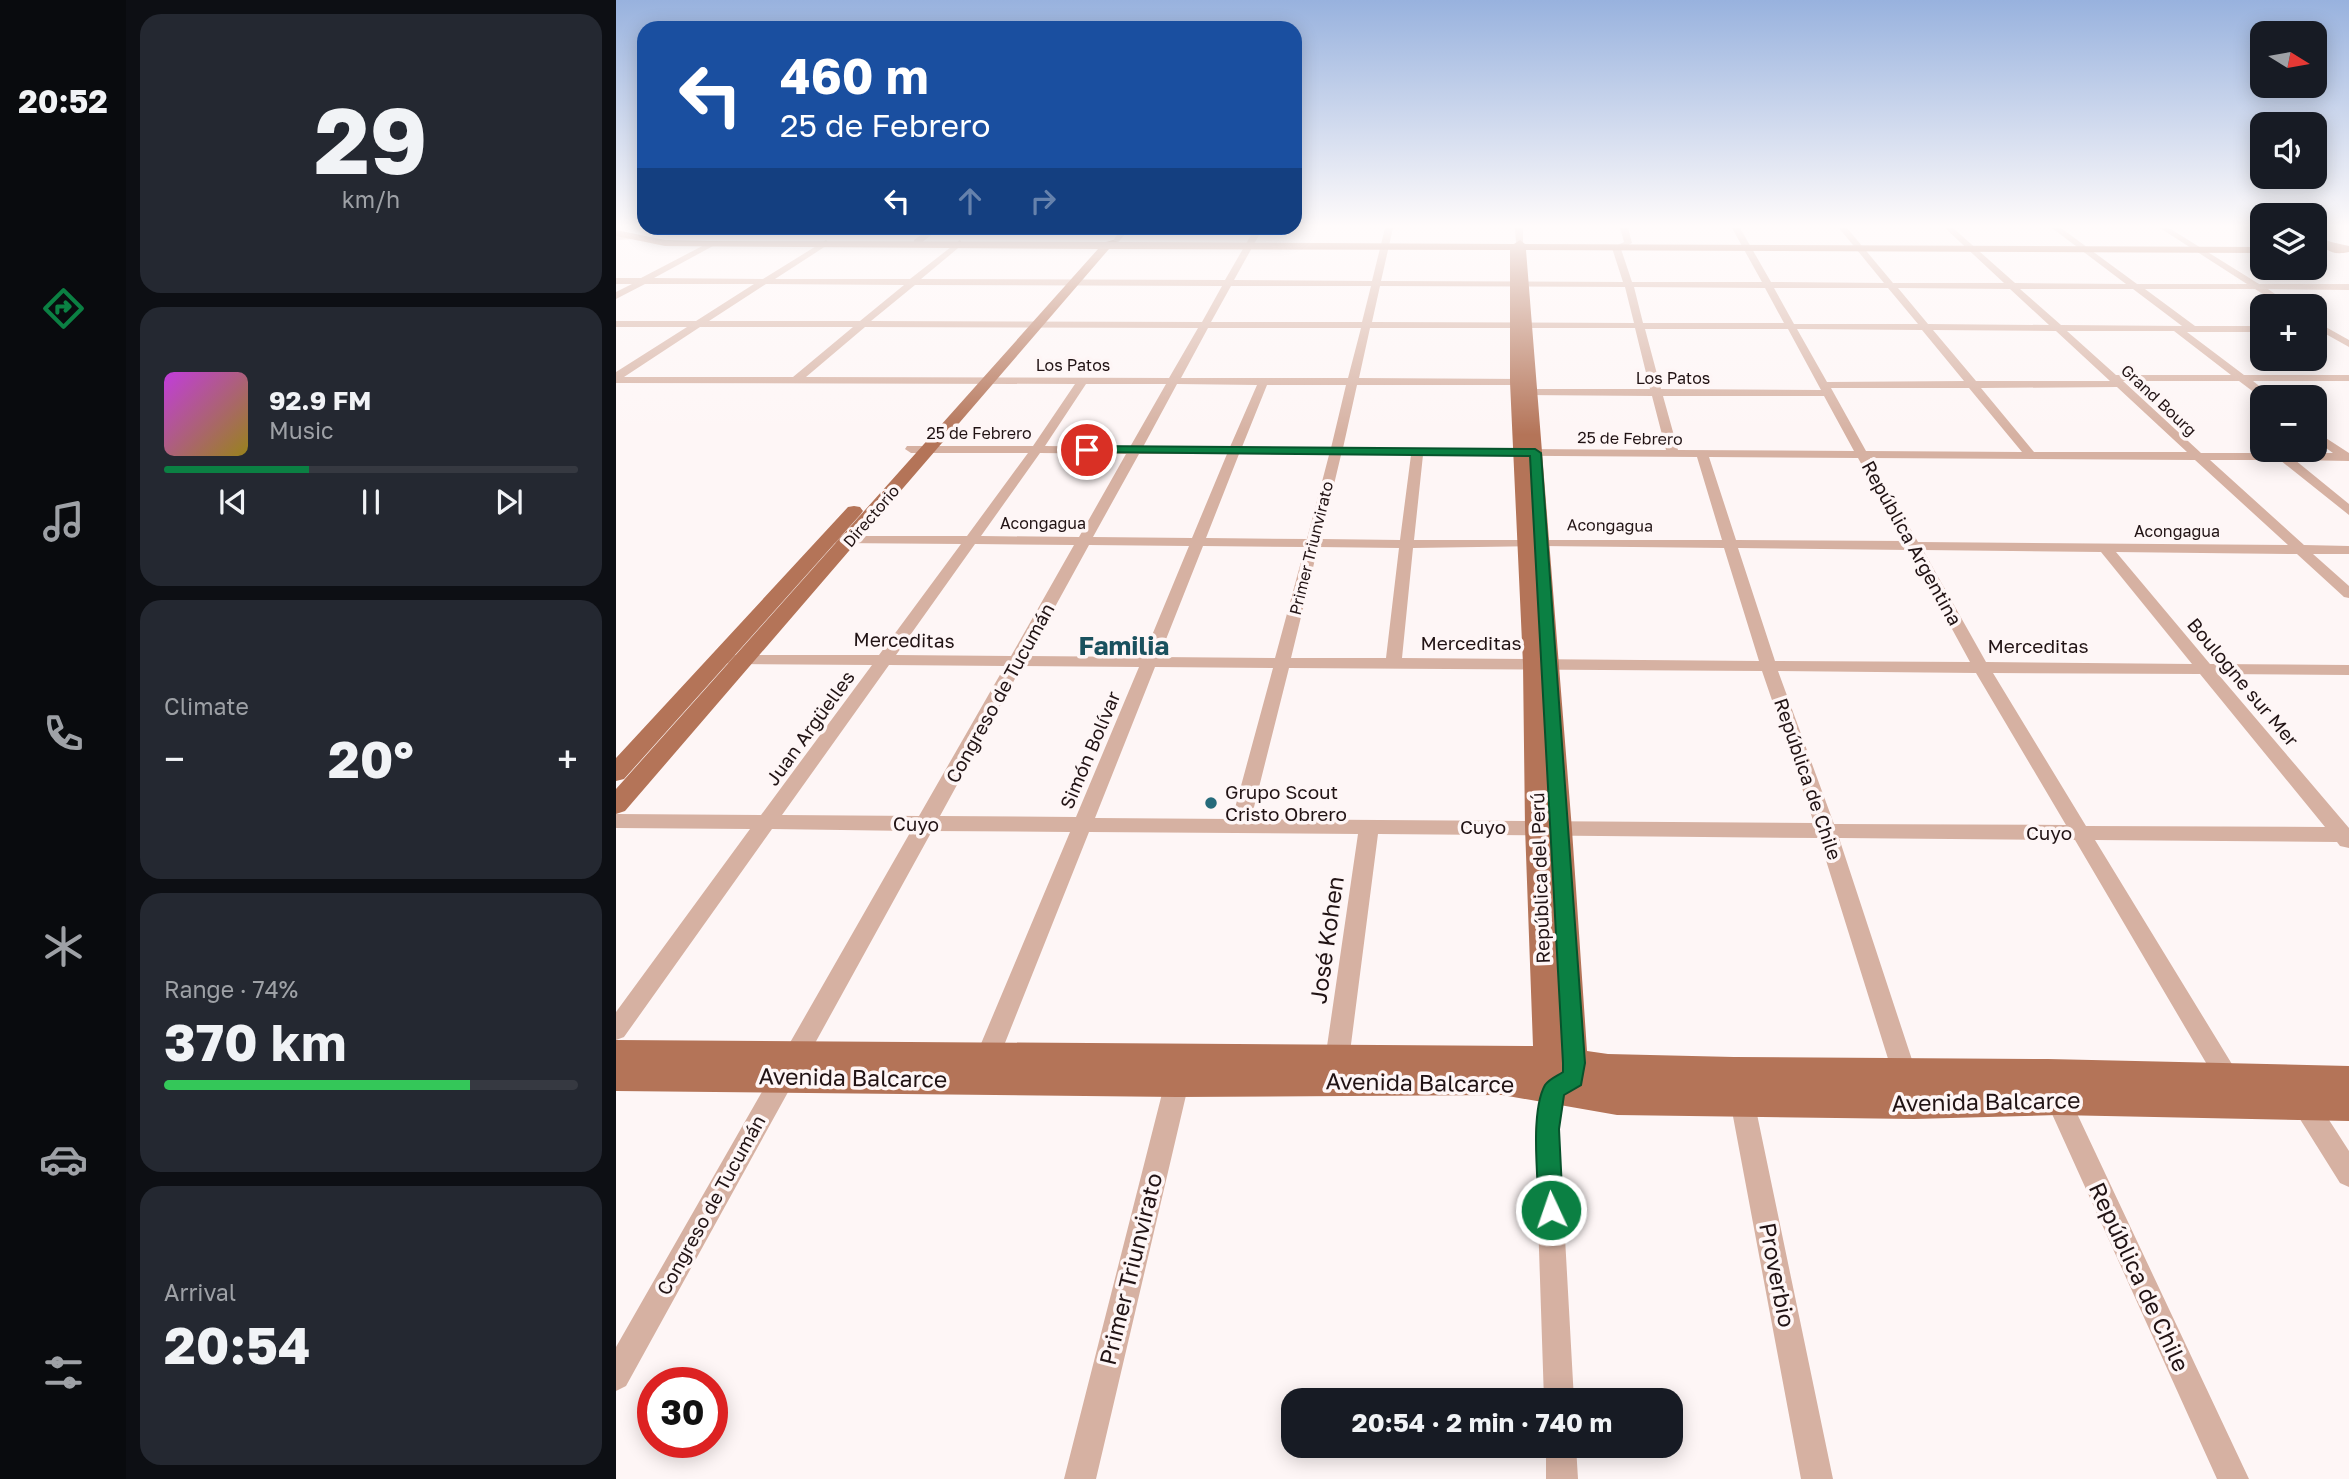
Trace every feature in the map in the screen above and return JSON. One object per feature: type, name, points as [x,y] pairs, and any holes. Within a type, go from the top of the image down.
[{"type":"main road","name":"Directorio","points":[[616,805],[625,785],[744,659],[850,539],[920,449],[1056,297]]},
{"type":"main road","name":"República del Perú","points":[[1520,297],[1542,664],[1559,1071]]},
{"type":"main road","name":"Directorio","points":[[616,773],[829,539],[920,449]]},
{"type":"main road","name":"Avenida Balcarce","points":[[616,1054],[788,1067],[1180,1070],[1502,1080],[1559,1071]]},
{"type":"main road","name":"Avenida Balcarce","points":[[616,1076],[987,1058],[1180,1070],[1337,1060],[1559,1071],[1617,1100],[1738,1086],[1905,1073],[2249,1104],[2349,1081]]},
{"type":"main road","name":"Avenida Balcarce","points":[[1738,1086],[1913,1104],[2053,1087],[2226,1078],[2297,1092],[2349,1106]]},
{"type":"street","points":[[616,379],[741,297]]},
{"type":"street","points":[[796,380],[895,297]]},
{"type":"street","name":"Congreso de Tucumán","points":[[616,1377],[1222,297]]},
{"type":"street","name":"Primer Triunvirato","points":[[1240,826],[1373,297]]},
{"type":"street","points":[[1632,297],[1673,454]]},
{"type":"street","name":"República Argentina","points":[[1775,297],[1981,667],[2226,1078],[2249,1104]]},
{"type":"street","points":[[1900,297],[2030,454]]},
{"type":"street","name":"Grand Bourg","points":[[2024,297],[2349,594]]},
{"type":"street","points":[[2151,297],[2193,329]]},
{"type":"street","points":[[616,324],[2250,329]]},
{"type":"street","points":[[2327,328],[2349,329]]},
{"type":"street","points":[[2177,329],[2251,385]]},
{"type":"street","points":[[2327,332],[2349,344]]},
{"type":"street","name":"Los Patos","points":[[616,379],[1351,382],[1659,394],[1970,384],[2349,378]]},
{"type":"street","name":"Juan Argüelles","points":[[616,1030],[1037,449],[1083,381]]},
{"type":"street","name":"Simón Bolívar","points":[[987,1058],[1263,382]]},
{"type":"street","points":[[2327,443],[2347,457]]},
{"type":"street","name":"25 de Febrero","points":[[920,449],[2250,457]]},
{"type":"street","points":[[1393,664],[1418,452]]},
{"type":"street","name":"República de Chile","points":[[1702,454],[1768,665],[1827,832],[1913,1104]]},
{"type":"street","name":"25 de Febrero","points":[[2327,457],[2347,457]]},
{"type":"street","points":[[2289,462],[2349,511]]},
{"type":"street","name":"Acongagua","points":[[829,539],[1406,544],[1534,542],[2349,550]]},
{"type":"street","name":"Boulogne sur Mer","points":[[2105,548],[2347,838]]},
{"type":"street","name":"Merceditas","points":[[719,659],[2349,670]]},
{"type":"street","name":"Cuyo","points":[[616,821],[1081,827],[2081,833],[2347,838]]},
{"type":"street","name":"José Kohen","points":[[1337,1060],[1369,827]]},
{"type":"street","name":"Primer Triunvirato","points":[[1080,1479],[1180,1070]]},
{"type":"street","name":"República del Perú","points":[[1558,1388],[1547,1129],[1559,1071]]},
{"type":"street","name":"Proverbio","points":[[1738,1086],[1817,1479]]},
{"type":"street","name":"República de Chile","points":[[2053,1087],[2232,1479]]},
{"type":"street","points":[[2297,1092],[2349,1174]]},
{"type":"street","points":[[1561,1458],[1562,1479]]},
{"type":"place","name":"Grupo Scout Cristo Obrero","points":[[1211,803]]},
{"type":"district","name":"Familia","points":[[1124,646]]},
{"type":"route","points":[[1087,450],[1535,453],[1574,1063],[1573,1078],[1554,1089],[1547,1129],[1551,1210]]}]
